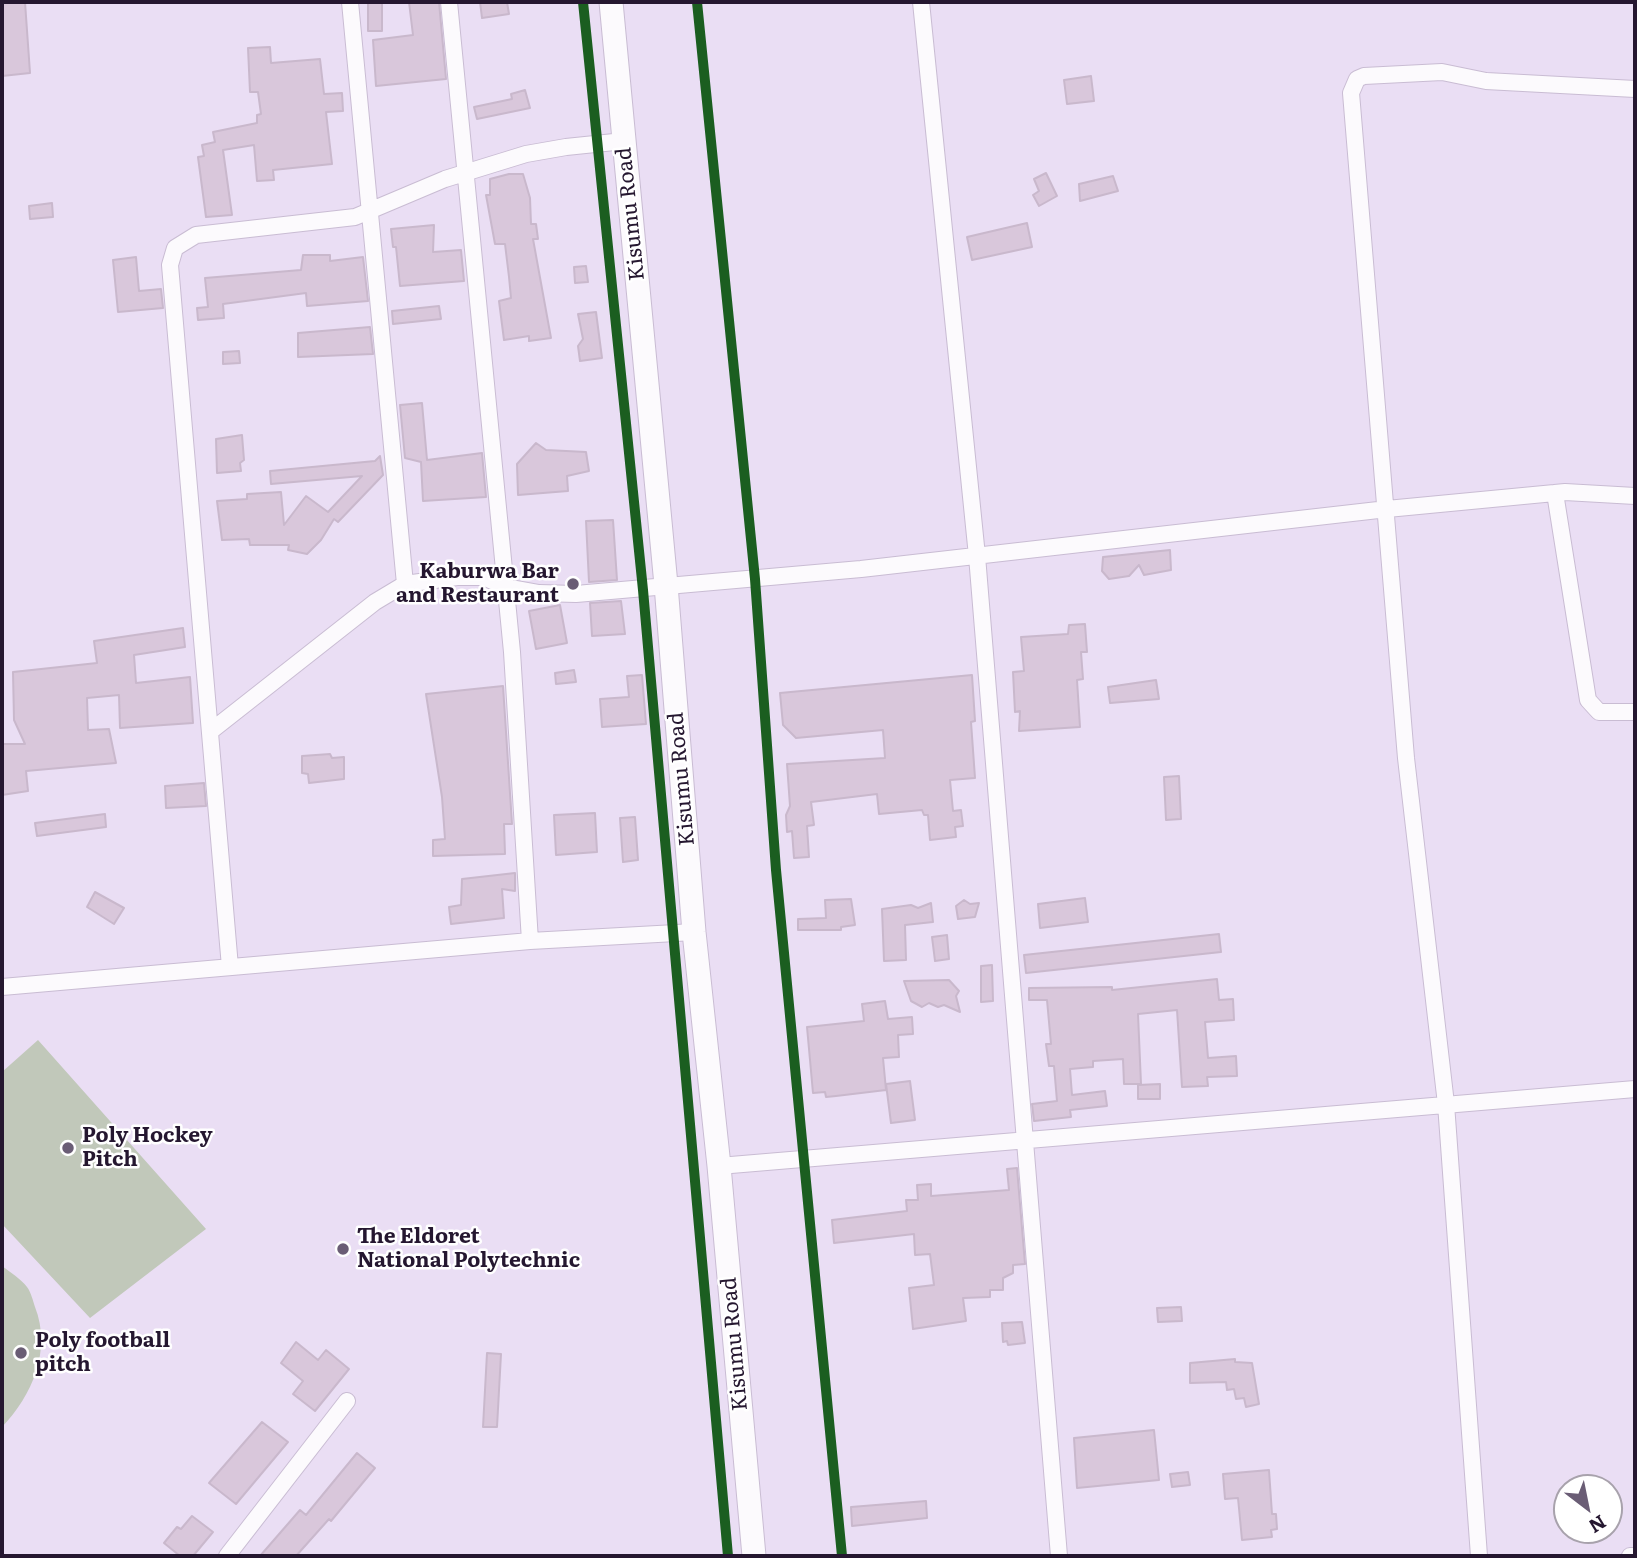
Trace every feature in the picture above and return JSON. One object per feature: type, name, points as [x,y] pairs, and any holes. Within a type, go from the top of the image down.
[{"type":"highway","name":"Kisumu Road","points":[[611,2],[666,585],[694,932],[719,1166],[754,1556]]},
{"type":"street","points":[[350,2],[372,211],[405,584]]},
{"type":"street","points":[[449,2],[522,770],[530,942]]},
{"type":"street","points":[[921,2],[977,556],[1059,1556]]},
{"type":"street","points":[[1479,1556],[1446,1104],[1406,758],[1387,509],[1367,299],[1353,84],[1364,76],[1442,72],[1486,81],[1635,89]]},
{"type":"street","points":[[230,967],[171,256],[183,240],[196,234],[337,221],[372,211],[421,189],[467,173],[545,150],[624,141]]},
{"type":"street","points":[[211,731],[375,602],[405,584],[483,577],[506,587],[539,593],[576,594],[977,556],[1387,509],[1555,493],[1635,496]]},
{"type":"street","points":[[1555,493],[1588,700],[1599,712],[1635,712]]},
{"type":"street","points":[[2,988],[530,942],[694,932]]},
{"type":"street","points":[[719,1166],[1635,1089]]},
{"type":"street","points":[[227,1556],[347,1401]]},
{"type":"shaded area","name":"Poly Hockey Pitch","points":[[38,1040],[206,1229],[90,1318],[2,1224],[2,1072]]},
{"type":"shaded area","name":"Poly football pitch","points":[[2,1266],[19,1278],[28,1289],[40,1323],[41,1340],[40,1356],[30,1387],[13,1415],[2,1427]]},
{"type":"building","points":[[2,2],[25,2],[30,73],[2,76]]},
{"type":"building","points":[[368,2],[382,2],[382,31],[368,31]]},
{"type":"building","points":[[409,2],[439,2],[446,79],[376,86],[373,40],[413,35]]},
{"type":"building","points":[[480,2],[507,2],[509,14],[482,18]]},
{"type":"building","points":[[270,47],[271,63],[320,59],[324,94],[342,93],[343,111],[326,112],[332,164],[273,170],[274,180],[257,181],[254,145],[223,150],[232,215],[206,217],[198,157],[204,156],[202,145],[215,142],[213,132],[257,123],[257,115],[261,114],[258,92],[250,92],[248,48]]},
{"type":"building","points":[[1091,76],[1094,101],[1067,104],[1064,80]]},
{"type":"building","points":[[525,90],[530,108],[477,119],[474,107],[512,99],[511,94]]},
{"type":"building","points":[[1046,173],[1057,196],[1039,206],[1033,195],[1039,191],[1034,179]]},
{"type":"building","points":[[523,174],[530,198],[531,224],[536,224],[538,239],[533,239],[551,338],[529,341],[529,336],[504,340],[499,301],[511,298],[505,244],[495,244],[486,195],[490,195],[490,179]]},
{"type":"building","points":[[1113,176],[1118,191],[1080,201],[1079,184]]},
{"type":"building","points":[[52,203],[53,217],[30,219],[29,206]]},
{"type":"building","points":[[1027,223],[1032,247],[972,260],[967,237]]},
{"type":"building","points":[[434,225],[433,252],[461,250],[464,281],[400,286],[396,247],[393,247],[391,229]]},
{"type":"building","points":[[303,255],[330,255],[330,261],[363,257],[368,301],[307,306],[306,293],[223,304],[224,318],[198,320],[197,308],[208,307],[205,278],[301,270]]},
{"type":"building","points":[[136,257],[139,291],[161,289],[163,308],[118,312],[113,260]]},
{"type":"building","points":[[586,266],[588,282],[575,283],[574,267]]},
{"type":"building","points":[[439,306],[441,319],[393,324],[392,311]]},
{"type":"building","points":[[596,312],[602,358],[580,361],[578,346],[583,339],[578,314]]},
{"type":"building","points":[[370,327],[373,354],[298,357],[298,333]]},
{"type":"building","points":[[239,351],[240,363],[223,364],[223,352]]},
{"type":"building","points":[[422,403],[427,460],[482,453],[486,497],[423,501],[421,462],[405,458],[400,405]]},
{"type":"building","points":[[242,435],[244,460],[240,463],[241,471],[217,473],[216,439]]},
{"type":"building","points":[[536,443],[546,450],[586,452],[589,471],[567,476],[568,491],[518,495],[517,464]]},
{"type":"building","points":[[380,456],[383,475],[338,522],[334,519],[321,540],[307,554],[288,550],[289,545],[250,545],[249,539],[222,540],[217,501],[247,499],[247,494],[281,492],[284,525],[306,496],[328,512],[362,476],[271,484],[270,471],[375,461]]},
{"type":"building","points":[[613,520],[617,580],[589,582],[586,521]]},
{"type":"building","points":[[1170,550],[1171,570],[1144,575],[1139,565],[1129,576],[1109,579],[1102,571],[1103,557]]},
{"type":"building","points":[[621,601],[625,634],[592,636],[590,603]]},
{"type":"building","points":[[560,605],[567,643],[536,649],[529,611]]},
{"type":"building","points":[[1085,624],[1087,652],[1081,652],[1083,679],[1077,680],[1080,727],[1019,731],[1020,711],[1015,712],[1013,672],[1024,671],[1021,637],[1068,634],[1069,625]]},
{"type":"building","points":[[183,628],[185,647],[134,655],[136,683],[190,677],[193,723],[120,728],[119,695],[87,698],[88,730],[109,729],[116,763],[26,771],[28,791],[2,795],[2,744],[25,744],[14,720],[13,672],[97,663],[94,641]]},
{"type":"building","points":[[574,670],[576,682],[556,684],[555,673]]},
{"type":"building","points":[[642,675],[646,724],[602,727],[600,699],[629,697],[627,676]]},
{"type":"building","points":[[972,675],[975,721],[971,722],[975,778],[950,780],[953,811],[961,810],[963,826],[955,827],[956,837],[930,840],[928,815],[924,815],[922,810],[879,814],[877,794],[811,802],[814,825],[807,826],[809,857],[794,858],[792,831],[787,832],[786,815],[790,806],[787,764],[885,758],[883,730],[796,738],[783,725],[780,693]]},
{"type":"building","points":[[1156,680],[1159,699],[1110,703],[1108,687]]},
{"type":"building","points":[[503,686],[512,824],[504,824],[505,854],[433,856],[433,840],[445,839],[442,797],[426,694]]},
{"type":"building","points":[[330,754],[332,758],[344,757],[344,779],[309,783],[308,774],[302,773],[302,756]]},
{"type":"building","points":[[1179,776],[1181,819],[1166,820],[1164,777]]},
{"type":"building","points":[[204,783],[206,806],[166,808],[165,786]]},
{"type":"building","points":[[595,813],[597,852],[556,855],[554,815]]},
{"type":"building","points":[[105,814],[106,827],[37,836],[35,823]]},
{"type":"building","points":[[635,817],[638,860],[623,862],[620,818]]},
{"type":"building","points":[[515,873],[515,891],[502,889],[504,918],[451,924],[449,907],[461,905],[462,879]]},
{"type":"building","points":[[95,892],[124,908],[114,924],[87,907]]},
{"type":"building","points":[[1085,898],[1088,922],[1040,928],[1038,904]]},
{"type":"building","points":[[851,899],[855,925],[841,927],[841,930],[798,930],[798,919],[826,918],[825,900]]},
{"type":"building","points":[[964,900],[970,904],[979,903],[975,917],[958,919],[956,906]]},
{"type":"building","points":[[931,903],[933,922],[905,925],[906,960],[884,961],[882,909],[911,905],[918,908]]},
{"type":"building","points":[[1219,934],[1221,952],[1026,973],[1024,955]]},
{"type":"building","points":[[947,935],[949,959],[935,961],[932,937]]},
{"type":"building","points":[[992,965],[993,1001],[981,1002],[981,966]]},
{"type":"building","points":[[1217,979],[1219,1000],[1233,999],[1234,1020],[1205,1022],[1208,1058],[1236,1056],[1237,1076],[1207,1077],[1208,1086],[1182,1087],[1177,1010],[1138,1014],[1141,1084],[1124,1084],[1123,1059],[1093,1061],[1093,1067],[1070,1069],[1072,1095],[1105,1091],[1107,1106],[1070,1110],[1071,1117],[1034,1121],[1032,1104],[1057,1101],[1054,1066],[1049,1066],[1046,1044],[1051,1044],[1047,1000],[1029,1000],[1029,988],[1112,987],[1112,990]]},
{"type":"building","points":[[949,980],[959,991],[956,996],[960,1012],[944,1005],[938,1007],[929,1003],[922,1007],[911,1001],[904,981]]},
{"type":"building","points":[[885,1001],[888,1019],[912,1017],[913,1034],[898,1035],[899,1057],[883,1058],[886,1090],[826,1097],[825,1092],[813,1093],[807,1027],[864,1021],[862,1004]]},
{"type":"building","points":[[910,1081],[915,1120],[891,1123],[886,1084]]},
{"type":"building","points":[[1160,1084],[1160,1099],[1138,1099],[1138,1085]]},
{"type":"building","points":[[1017,1168],[1025,1264],[1013,1265],[1013,1273],[1003,1278],[1003,1290],[990,1290],[990,1297],[963,1298],[966,1321],[913,1329],[909,1288],[934,1285],[930,1254],[915,1255],[914,1234],[834,1243],[832,1220],[907,1211],[906,1200],[918,1200],[917,1185],[931,1184],[931,1196],[1009,1190],[1007,1169]]},
{"type":"building","points":[[1181,1307],[1182,1321],[1158,1322],[1157,1308]]},
{"type":"building","points":[[1022,1322],[1025,1343],[1008,1345],[1007,1341],[1003,1342],[1002,1323]]},
{"type":"building","points":[[296,1342],[318,1360],[326,1350],[349,1369],[315,1411],[293,1394],[303,1381],[281,1363]]},
{"type":"building","points":[[487,1353],[501,1354],[497,1427],[483,1427]]},
{"type":"building","points":[[1235,1359],[1235,1362],[1252,1363],[1259,1404],[1246,1407],[1244,1398],[1236,1399],[1234,1389],[1227,1390],[1226,1382],[1190,1383],[1190,1363]]},
{"type":"building","points":[[262,1422],[288,1442],[236,1504],[209,1483]]},
{"type":"building","points":[[1154,1430],[1159,1480],[1077,1488],[1074,1438]]},
{"type":"building","points":[[357,1453],[375,1468],[331,1521],[329,1519],[296,1556],[260,1556],[300,1510],[306,1515]]},
{"type":"building","points":[[1269,1470],[1272,1514],[1276,1514],[1277,1529],[1271,1530],[1272,1537],[1242,1540],[1238,1498],[1225,1499],[1223,1474]]},
{"type":"building","points":[[1188,1472],[1190,1485],[1172,1487],[1170,1474]]},
{"type":"building","points":[[926,1501],[927,1518],[852,1526],[851,1507]]},
{"type":"building","points":[[192,1516],[213,1532],[193,1556],[180,1556],[164,1543],[177,1527],[181,1529]]},
{"type":"cycle path","points":[[583,2],[643,590],[728,1556]]},
{"type":"cycle path","points":[[697,2],[755,579],[776,870],[842,1556]]},
{"type":"place","name":"Kaburwa Bar and Restaurant","points":[[573,584]]},
{"type":"place","name":"Poly Hockey Pitch","points":[[68,1148]]},
{"type":"place","name":"The Eldoret National Polytechnic","points":[[343,1249]]},
{"type":"place","name":"Poly football pitch","points":[[21,1353]]}]
